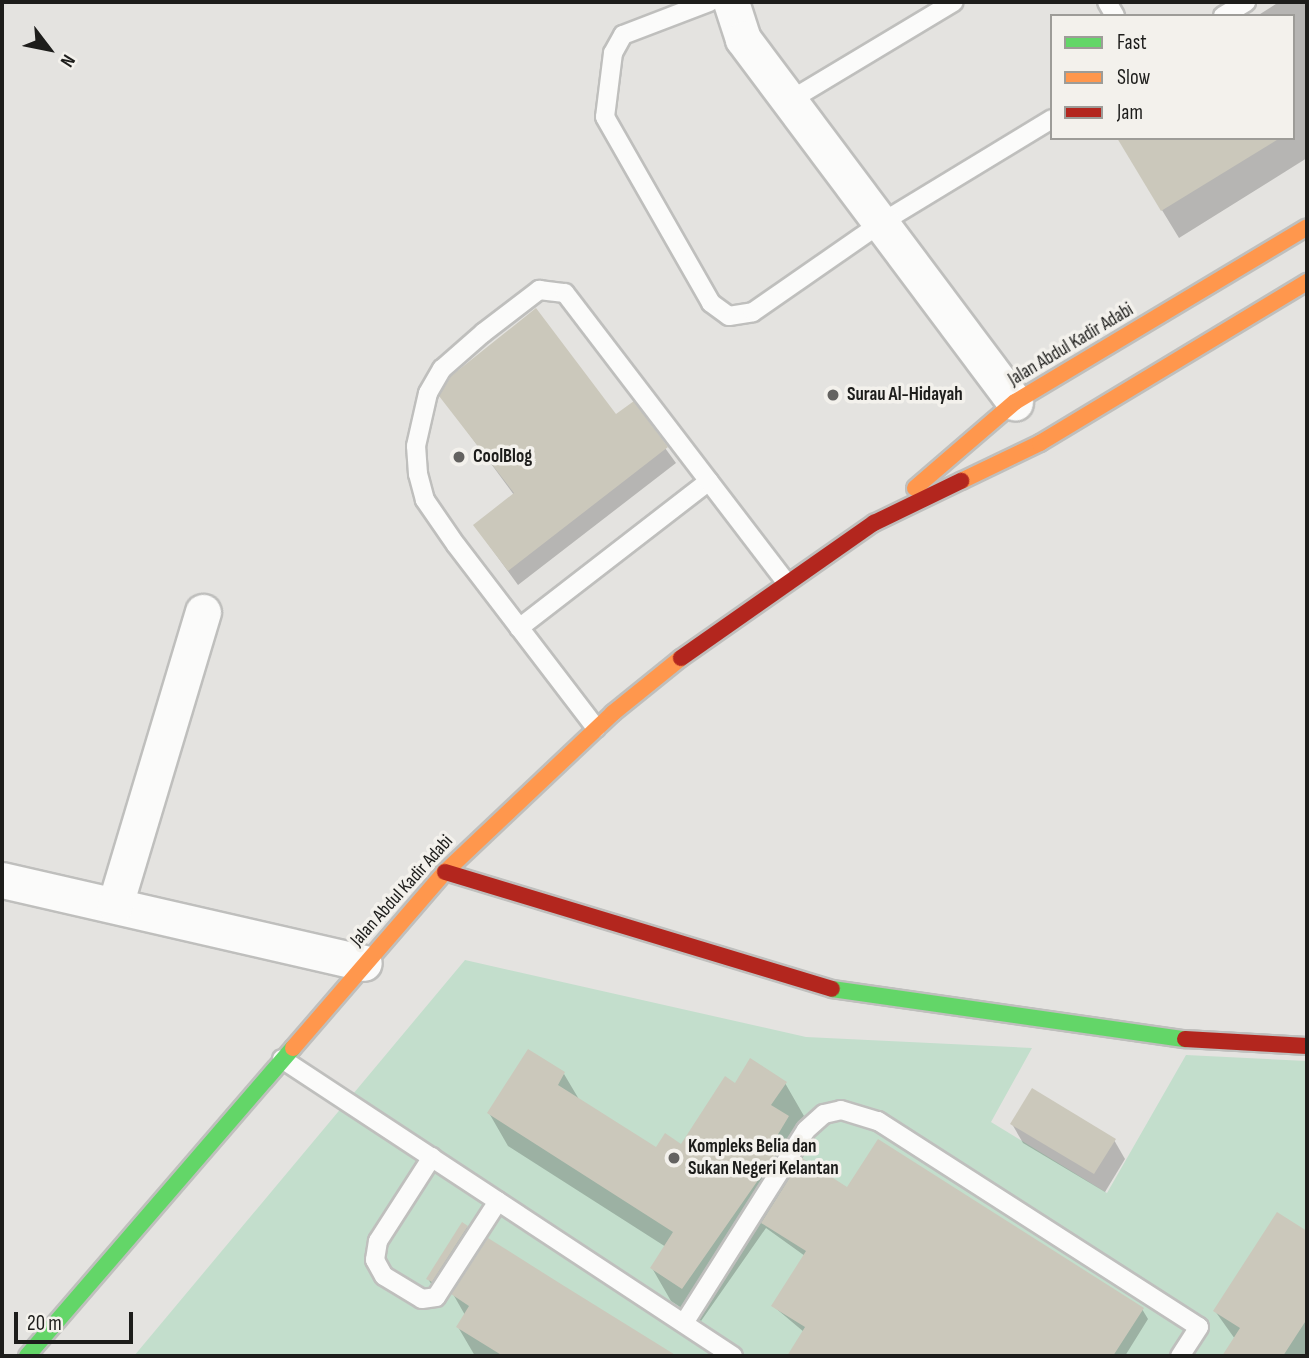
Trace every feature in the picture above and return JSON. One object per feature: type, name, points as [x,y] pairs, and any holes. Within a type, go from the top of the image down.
[{"type":"main road","name":"Jalan Abdul Kadir Adabi","points":[[874,523],[1015,402],[1307,227]]},
{"type":"main road","name":"Jalan Abdul Kadir Adabi","points":[[27,1356],[445,872],[596,728],[785,581],[874,523],[1040,443],[1307,282]]},
{"type":"main road","points":[[445,872],[812,986],[1173,1038],[1307,1046]]},
{"type":"street","points":[[731,2],[744,39],[1015,402]]},
{"type":"street","points":[[115,905],[203,612]]},
{"type":"street","points":[[2,880],[364,963]]},
{"type":"lane","points":[[709,2],[623,35],[612,53],[605,117],[711,303],[729,316],[753,312],[881,223],[1050,120]]},
{"type":"lane","points":[[789,101],[954,2]]},
{"type":"lane","points":[[1226,14],[1246,2]]},
{"type":"lane","points":[[596,728],[425,500],[416,446],[428,393],[442,369],[523,302],[547,289],[565,293],[785,581]]},
{"type":"lane","points":[[519,628],[709,481]]},
{"type":"lane","points":[[282,1059],[733,1356]]},
{"type":"lane","points":[[684,1324],[806,1130],[824,1114],[841,1110],[878,1121],[1199,1327],[1180,1356]]},
{"type":"lane","points":[[432,1157],[378,1241],[375,1260],[384,1276],[422,1299],[436,1297],[498,1201]]},
{"type":"green space","name":"Kompleks Belia dan Sukan Negeri Kelantan","points":[[465,960],[806,1037],[1032,1048],[991,1122],[1107,1193],[1186,1055],[1307,1061],[1307,1356],[134,1356]]},
{"type":"building","points":[[1118,140],[1277,140],[1161,211]]},
{"type":"building","points":[[536,308],[616,414],[634,401],[668,447],[508,571],[473,525],[514,493],[439,396],[451,376]]},
{"type":"building","points":[[528,1049],[565,1072],[558,1085],[656,1147],[665,1133],[681,1144],[725,1076],[735,1083],[750,1058],[787,1082],[771,1105],[789,1116],[774,1141],[782,1146],[682,1289],[650,1268],[673,1232],[487,1113]]},
{"type":"building","points":[[1032,1088],[1116,1139],[1094,1174],[1010,1124]]},
{"type":"building","points":[[878,1139],[1144,1308],[1113,1356],[787,1356],[805,1327],[771,1306],[806,1251],[761,1223],[802,1158],[847,1187]]},
{"type":"building","points":[[1277,1212],[1307,1231],[1307,1319],[1283,1356],[1222,1356],[1240,1328],[1213,1311]]},
{"type":"building","points":[[462,1222],[468,1226],[432,1282],[426,1279]]},
{"type":"building","points":[[488,1238],[677,1356],[503,1356],[456,1327],[469,1306],[451,1294]]},
{"type":"traffic: fast","points":[[832,989],[1185,1039]]},
{"type":"traffic: fast","points":[[27,1356],[293,1048]]},
{"type":"traffic: slow","points":[[915,488],[1015,402],[1307,227]]},
{"type":"traffic: slow","points":[[961,481],[1040,443],[1307,282]]},
{"type":"traffic: slow","points":[[293,1048],[445,872],[613,713],[681,658]]},
{"type":"traffic: jam","points":[[681,658],[874,523],[961,481]]},
{"type":"traffic: jam","points":[[445,872],[832,989]]},
{"type":"traffic: jam","points":[[1185,1039],[1307,1046]]},
{"type":"place","name":"Surau Al-Hidayah","points":[[833,395]]},
{"type":"place","name":"CoolBlog","points":[[459,457]]},
{"type":"place","name":"Kompleks Belia dan Sukan Negeri Kelantan","points":[[674,1158]]}]
